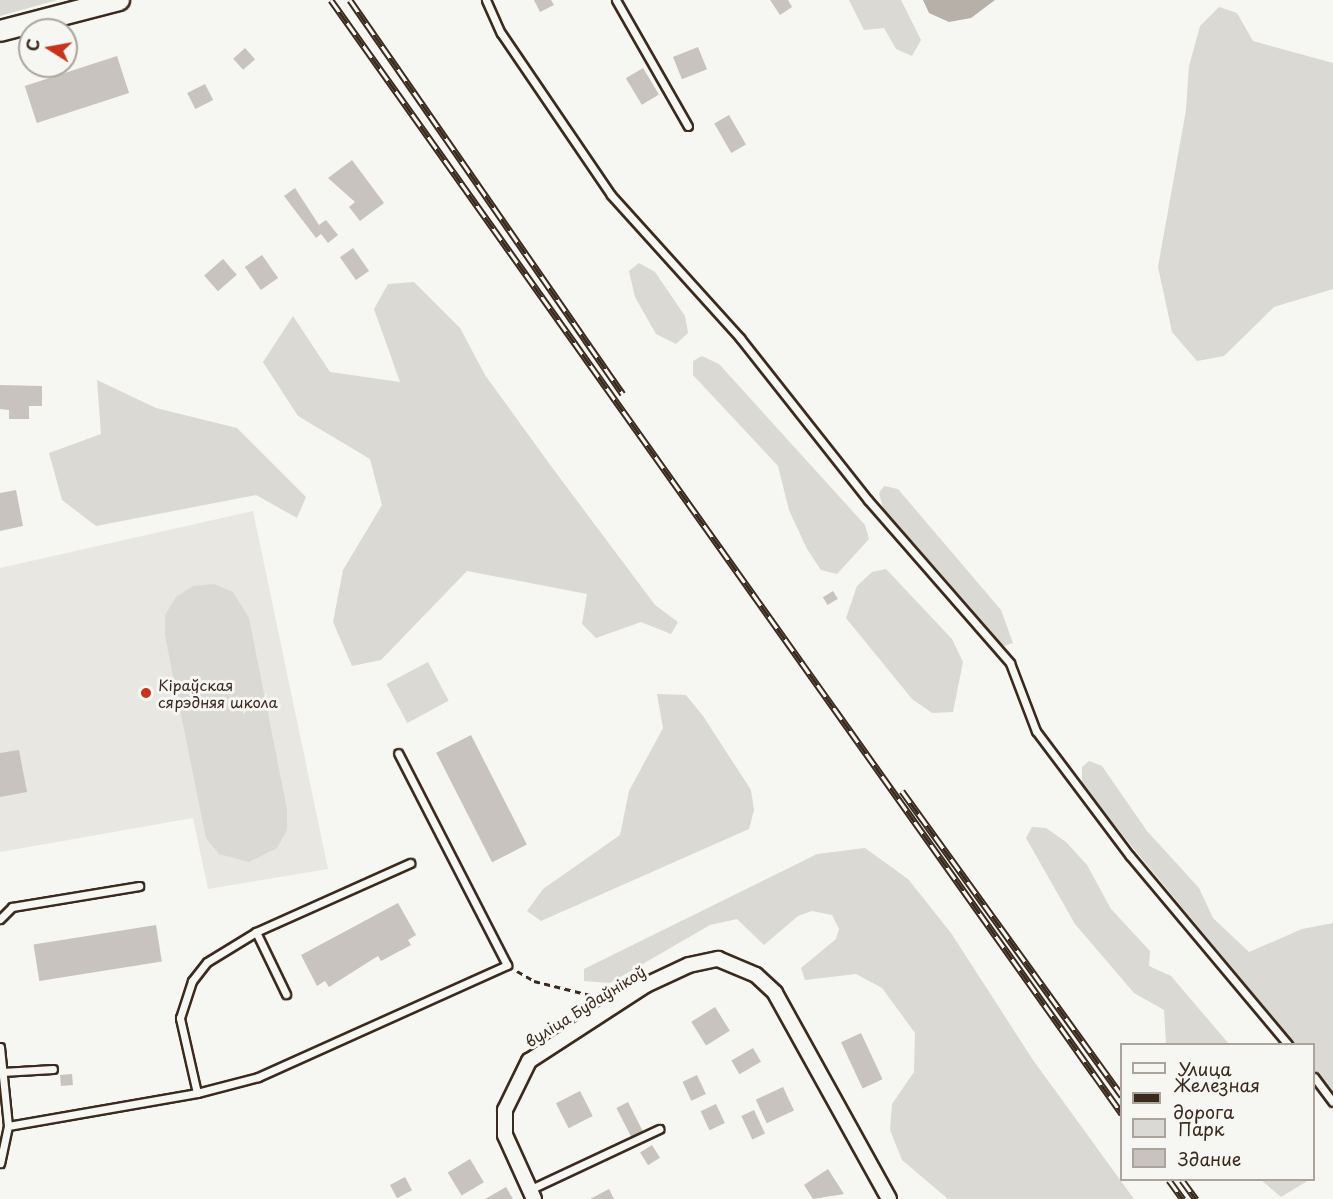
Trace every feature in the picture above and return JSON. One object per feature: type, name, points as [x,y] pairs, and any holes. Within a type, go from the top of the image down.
[{"type":"street","points":[[0,32],[119,0]]},
{"type":"street","name":"вуліца Будаўнікоў","points":[[532,1195],[505,1136],[512,1090],[529,1061],[617,1004],[689,965],[718,959],[756,975],[775,993],[889,1199]]},
{"type":"lane","points":[[486,0],[501,33],[611,195],[740,338],[868,500],[1010,663],[1036,731],[1130,856],[1287,1043]]},
{"type":"lane","points":[[616,0],[688,126]]},
{"type":"lane","points":[[8,1126],[198,1093],[258,1077],[507,965],[398,753]]},
{"type":"lane","points":[[198,1093],[181,1035],[183,1001],[207,962],[256,932],[410,864]]},
{"type":"lane","points":[[0,919],[12,907],[139,886]]},
{"type":"lane","points":[[256,932],[286,994]]},
{"type":"lane","points":[[0,1047],[8,1126],[0,1163]]},
{"type":"lane","points":[[2,1071],[53,1069]]},
{"type":"lane","points":[[1315,1078],[1333,1102]]},
{"type":"lane","points":[[532,1195],[659,1128]]},
{"type":"path","points":[[507,965],[534,981],[617,1004]]},
{"type":"shaded area","points":[[923,0],[995,0],[971,18],[949,22],[929,13]]},
{"type":"shaded area","name":"Кіраўская сярэдняя школа","points":[[253,511],[328,869],[208,889],[193,818],[0,852],[0,568]]},
{"type":"green space","points":[[0,0],[57,0],[0,16]]},
{"type":"green space","points":[[849,0],[901,0],[921,40],[912,56],[896,49],[884,28],[864,30]]},
{"type":"green space","points":[[1219,7],[1237,13],[1253,41],[1333,63],[1333,289],[1274,307],[1224,356],[1197,361],[1172,332],[1158,267],[1186,110],[1189,66],[1200,26]]},
{"type":"green space","points":[[639,263],[655,272],[685,316],[688,333],[676,344],[656,334],[635,297],[629,271]]},
{"type":"green space","points":[[414,282],[460,328],[485,375],[551,466],[655,605],[678,622],[671,634],[641,622],[596,638],[582,624],[587,594],[467,571],[381,660],[352,666],[333,622],[343,570],[382,505],[370,459],[298,416],[263,362],[293,316],[330,372],[400,382],[374,309],[388,284]]},
{"type":"green space","points":[[702,356],[719,364],[865,525],[869,539],[837,574],[821,570],[807,549],[789,510],[778,466],[693,375],[693,361]]},
{"type":"green space","points":[[97,380],[156,408],[237,428],[306,497],[297,518],[256,495],[96,526],[62,500],[49,453],[101,434]]},
{"type":"green space","points":[[884,486],[898,489],[1001,610],[1013,643],[1004,646],[883,508],[879,493]]},
{"type":"green space","points":[[886,569],[952,639],[963,662],[953,712],[932,713],[912,699],[846,618],[857,586],[872,572]]},
{"type":"green space","points":[[214,584],[233,592],[249,618],[287,809],[287,830],[277,848],[249,862],[219,854],[206,838],[165,636],[165,615],[176,597],[193,586]]},
{"type":"green space","points":[[428,662],[449,701],[407,723],[387,684]]},
{"type":"green space","points":[[657,694],[686,695],[703,716],[751,790],[754,810],[749,829],[541,921],[527,911],[543,889],[620,835],[629,791],[663,728]]},
{"type":"green space","points":[[1089,761],[1102,766],[1147,831],[1199,888],[1213,918],[1249,952],[1302,929],[1333,923],[1333,1094],[1315,1070],[1315,1043],[1294,1043],[1082,786],[1082,767]]},
{"type":"green space","points":[[1032,827],[1046,828],[1066,842],[1087,865],[1111,909],[1150,951],[1149,966],[1171,976],[1228,1043],[1166,1043],[1164,1010],[1134,993],[1075,924],[1026,838]]},
{"type":"green space","points":[[865,848],[908,879],[951,933],[1033,1060],[1134,1199],[948,1199],[902,1160],[890,1130],[892,1104],[914,1072],[915,1033],[882,988],[856,974],[805,980],[801,968],[836,939],[839,929],[832,915],[812,911],[798,916],[764,945],[737,919],[710,925],[610,983],[584,981],[584,969],[817,854]]},
{"type":"green space","points":[[1262,1181],[1307,1181],[1281,1197]]},
{"type":"building","points":[[534,0],[551,0],[554,5],[540,12]]},
{"type":"building","points":[[770,0],[788,0],[792,7],[780,15]]},
{"type":"building","points":[[698,47],[707,69],[682,79],[673,57]]},
{"type":"building","points":[[245,48],[255,59],[243,70],[233,59]]},
{"type":"building","points":[[117,56],[129,93],[37,123],[25,86],[49,78],[78,78],[78,69]]},
{"type":"building","points":[[643,68],[659,95],[642,105],[626,78]]},
{"type":"building","points":[[205,84],[213,100],[195,109],[187,93]]},
{"type":"building","points":[[729,115],[746,144],[731,153],[714,124]]},
{"type":"building","points":[[352,160],[384,203],[360,221],[349,207],[355,202],[328,178]]},
{"type":"building","points":[[295,188],[319,225],[326,220],[338,235],[328,243],[321,234],[316,238],[284,196]]},
{"type":"building","points":[[353,248],[369,271],[356,280],[340,257]]},
{"type":"building","points":[[262,255],[278,278],[261,290],[245,267]]},
{"type":"building","points":[[223,259],[237,275],[218,291],[204,275]]},
{"type":"building","points":[[0,385],[42,386],[42,406],[29,406],[29,419],[9,419],[9,410],[0,409]]},
{"type":"building","points":[[16,490],[23,526],[0,531],[0,493]]},
{"type":"building","points":[[833,591],[838,599],[828,605],[823,597]]},
{"type":"building","points":[[471,735],[527,845],[492,862],[436,753]]},
{"type":"building","points":[[19,750],[27,792],[0,797],[0,753]]},
{"type":"building","points":[[398,903],[416,935],[408,940],[411,945],[381,961],[378,956],[329,987],[325,981],[317,986],[301,955]]},
{"type":"building","points":[[156,925],[162,962],[39,981],[34,944]]},
{"type":"building","points":[[715,1007],[730,1031],[706,1046],[691,1022]]},
{"type":"building","points":[[861,1033],[883,1079],[863,1089],[841,1042]]},
{"type":"building","points":[[753,1048],[761,1062],[739,1074],[731,1060]]},
{"type":"building","points":[[72,1074],[73,1085],[61,1086],[60,1075]]},
{"type":"building","points":[[697,1075],[706,1094],[691,1101],[682,1082]]},
{"type":"building","points":[[783,1087],[794,1111],[767,1123],[756,1100]]},
{"type":"building","points":[[580,1091],[593,1116],[569,1128],[556,1103]]},
{"type":"building","points":[[628,1102],[643,1131],[631,1137],[616,1108]]},
{"type":"building","points":[[716,1104],[725,1123],[709,1130],[701,1111]]},
{"type":"building","points":[[754,1110],[765,1134],[752,1139],[741,1116]]},
{"type":"building","points":[[652,1145],[660,1158],[648,1165],[640,1152]]},
{"type":"building","points":[[470,1159],[484,1182],[462,1196],[448,1172]]},
{"type":"building","points":[[828,1169],[844,1194],[813,1199],[804,1185]]},
{"type":"building","points":[[405,1177],[412,1190],[397,1198],[390,1185]]},
{"type":"building","points":[[506,1187],[513,1199],[485,1199]]},
{"type":"building","points":[[609,1189],[614,1199],[590,1199]]},
{"type":"railway","points":[[331,0],[1120,1111]]},
{"type":"railway","points":[[350,0],[623,394]]},
{"type":"railway","points":[[902,791],[1120,1093]]},
{"type":"railway","points":[[1170,1181],[1183,1199]]},
{"type":"railway","points":[[1183,1181],[1196,1199]]},
{"type":"place","name":"Кіраўская сярэдняя школа","points":[[146,693]]}]
